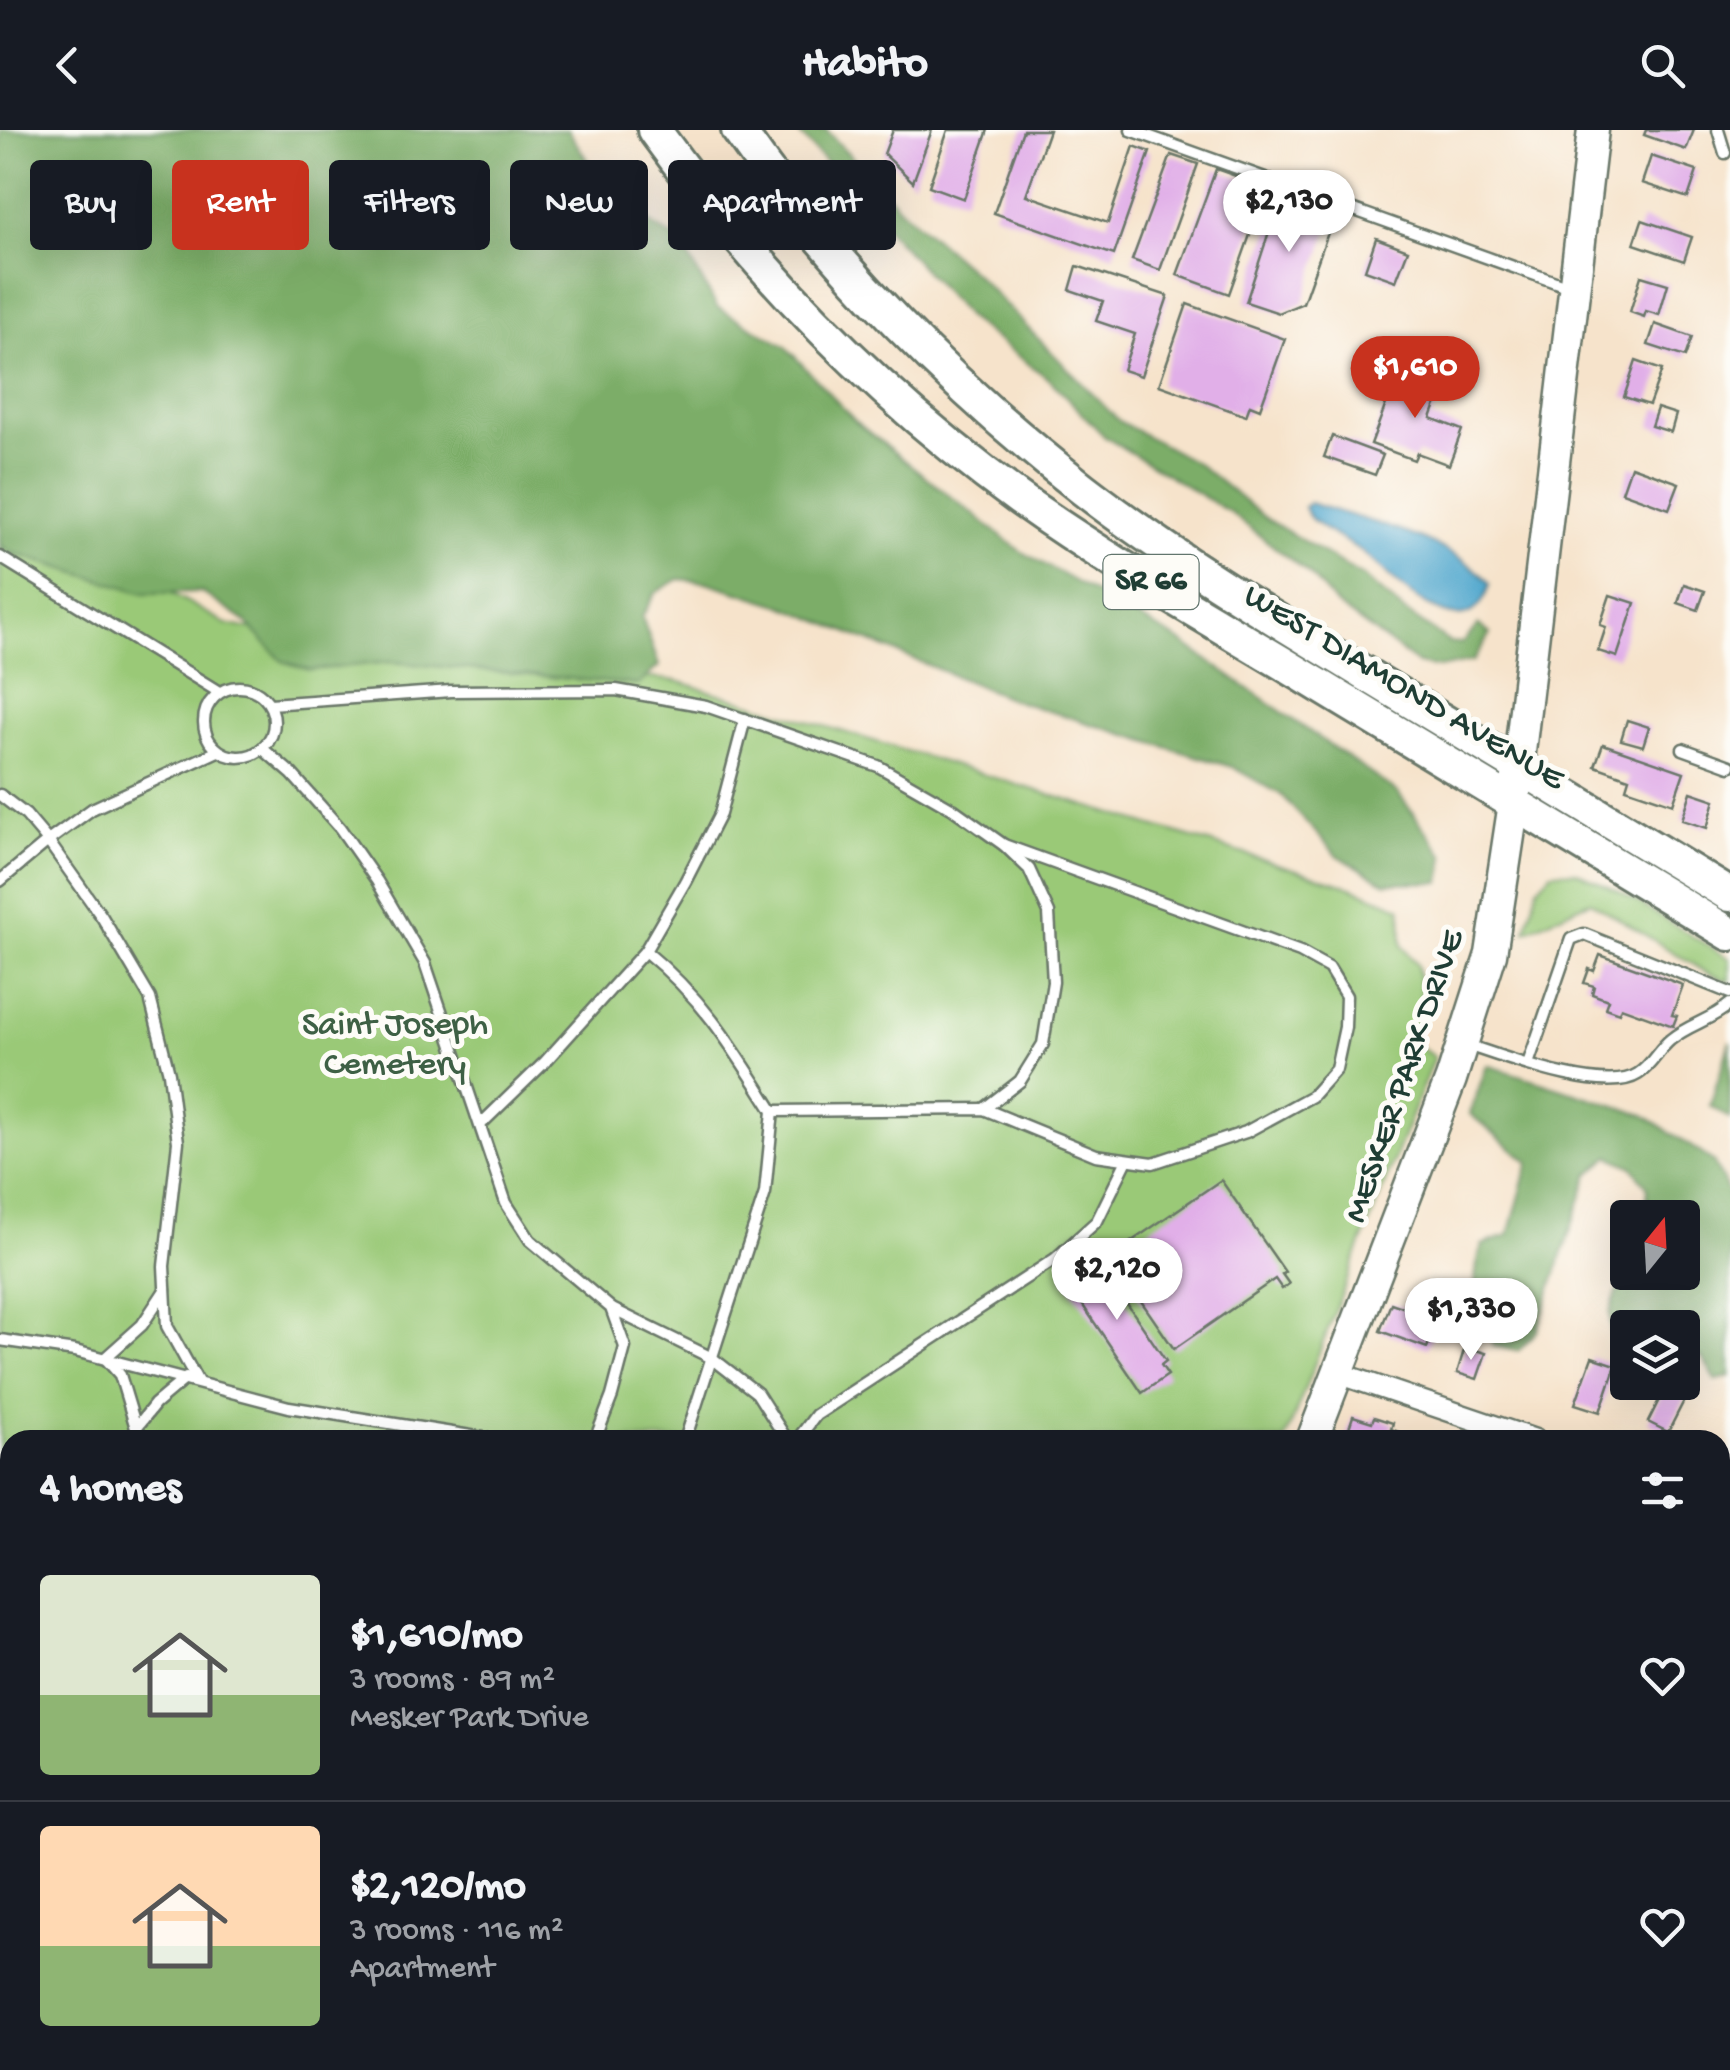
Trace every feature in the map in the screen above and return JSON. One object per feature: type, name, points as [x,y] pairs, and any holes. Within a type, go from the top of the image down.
[{"type":"main road","name":"WEST DIAMOND AVENUE","points":[[654,130],[726,224],[807,314],[903,405],[972,463],[1088,544],[1730,934]]},
{"type":"main road","name":"WEST DIAMOND AVENUE","points":[[738,130],[795,205],[890,315],[998,418],[1080,487],[1186,564],[1730,895]]},
{"type":"street","name":"MESKER PARK DRIVE","points":[[1316,1430],[1463,1044],[1491,954],[1514,803],[1592,130]]},
{"type":"street","points":[[1338,1374],[1505,1430]]},
{"type":"lane","points":[[1131,130],[1573,288]]},
{"type":"lane","points":[[1718,130],[1725,152]]},
{"type":"lane","points":[[0,557],[219,692]]},
{"type":"lane","points":[[252,688],[270,704],[274,728],[263,748],[240,757],[218,751],[210,742],[203,721],[205,710],[219,692],[252,688]]},
{"type":"lane","points":[[270,704],[450,691],[616,690],[706,706],[878,766],[953,809],[1004,846],[1029,869],[1048,913],[1052,982],[1043,1044],[1020,1081],[984,1109]]},
{"type":"lane","points":[[480,1125],[545,1062],[644,951],[720,814],[746,719]]},
{"type":"lane","points":[[263,748],[340,828],[377,881],[425,963],[506,1203],[530,1240],[612,1308],[712,1358],[757,1393],[781,1430]]},
{"type":"lane","points":[[1683,750],[1730,766]]},
{"type":"lane","points":[[0,881],[92,809],[218,751]]},
{"type":"lane","points":[[0,795],[26,815],[48,841],[102,917],[150,998],[169,1073],[178,1142],[164,1266],[167,1326],[198,1382]]},
{"type":"lane","points":[[773,1111],[984,1109],[1096,1155],[1153,1163],[1246,1132],[1312,1096],[1336,1069],[1345,1027],[1346,996],[1329,968],[1300,952],[1004,846]]},
{"type":"lane","points":[[1528,1064],[1571,939],[1584,934],[1730,993]]},
{"type":"lane","points":[[644,951],[680,980],[716,1024],[773,1111],[765,1192],[689,1430]]},
{"type":"lane","points":[[1463,1044],[1591,1079],[1634,1077],[1654,1061],[1670,1040],[1730,1004]]},
{"type":"lane","points":[[805,1430],[816,1415],[1056,1259],[1096,1221],[1127,1160]]},
{"type":"lane","points":[[105,1358],[142,1325],[165,1289]]},
{"type":"lane","points":[[598,1430],[625,1347],[612,1308]]},
{"type":"lane","points":[[0,1340],[105,1358],[289,1408],[431,1430]]},
{"type":"lane","points":[[105,1358],[120,1375],[135,1430]]},
{"type":"lane","points":[[139,1430],[155,1404],[186,1378]]},
{"type":"green space","points":[[0,130],[568,130],[587,160],[510,160],[510,250],[648,250],[648,222],[668,234],[668,250],[685,250],[717,307],[785,346],[857,423],[1019,550],[1180,641],[1398,793],[1445,856],[1441,882],[1386,883],[1337,855],[1280,794],[1232,767],[1016,701],[783,606],[706,582],[679,579],[655,593],[642,617],[659,666],[638,685],[391,662],[310,670],[282,661],[246,622],[201,592],[144,593],[12,553],[0,545]]},
{"type":"green space","points":[[796,130],[826,130],[855,160],[823,160]]},
{"type":"green space","points":[[896,204],[973,272],[1119,421],[1198,464],[1264,517],[1364,578],[1449,642],[1462,643],[1479,625],[1490,634],[1473,661],[1439,668],[1418,664],[1337,605],[1309,574],[1232,514],[1105,437],[1049,379],[970,320],[896,239]]},
{"type":"green space","name":"Saint Joseph Cemetery","points":[[0,511],[87,545],[226,624],[301,639],[677,681],[1346,885],[1401,907],[1402,946],[1417,965],[1421,997],[1428,1010],[1412,1028],[1411,1041],[1434,1057],[1289,1430],[0,1430]]},
{"type":"green space","points":[[1575,871],[1620,892],[1730,959],[1730,980],[1707,973],[1590,901],[1526,931],[1538,887],[1552,872]]},
{"type":"green space","points":[[1730,1041],[1730,1119],[1710,1106]]},
{"type":"green space","points":[[1487,1065],[1644,1115],[1713,1161],[1730,1195],[1730,1377],[1716,1380],[1700,1357],[1700,1310],[1611,1310],[1618,1290],[1700,1290],[1700,1200],[1647,1200],[1648,1188],[1633,1167],[1610,1156],[1589,1174],[1537,1331],[1518,1351],[1494,1346],[1478,1310],[1478,1259],[1482,1245],[1509,1235],[1529,1162],[1470,1114]]},
{"type":"water","points":[[1310,503],[1407,533],[1455,555],[1490,584],[1479,606],[1464,615],[1446,614],[1427,605],[1358,549],[1313,520],[1304,507]]},
{"type":"building","points":[[893,130],[932,130],[913,182],[896,166],[896,160],[884,154]]},
{"type":"building","points":[[948,130],[988,130],[964,199],[929,186]]},
{"type":"building","points":[[1023,130],[1049,130],[1026,195],[1108,223],[1134,146],[1150,152],[1114,255],[994,213]]},
{"type":"building","points":[[1646,130],[1694,130],[1686,150],[1644,135]]},
{"type":"building","points":[[1171,155],[1198,164],[1160,270],[1132,260]]},
{"type":"building","points":[[1651,156],[1697,171],[1688,198],[1642,183]]},
{"type":"building","points":[[1216,169],[1267,187],[1229,294],[1177,275]]},
{"type":"building","points":[[1282,192],[1319,204],[1329,230],[1303,303],[1279,313],[1246,302]]},
{"type":"building","points":[[1642,220],[1692,237],[1684,261],[1634,244]]},
{"type":"building","points":[[1376,238],[1408,250],[1396,281],[1365,270]]},
{"type":"building","points":[[1077,266],[1168,296],[1141,376],[1123,370],[1135,334],[1096,321],[1103,301],[1070,290]]},
{"type":"building","points":[[1641,276],[1668,284],[1659,315],[1646,311],[1644,317],[1630,312]]},
{"type":"building","points":[[1187,304],[1285,339],[1260,409],[1250,405],[1246,416],[1159,385]]},
{"type":"building","points":[[1655,324],[1692,337],[1685,357],[1648,345]]},
{"type":"building","points":[[1636,361],[1662,370],[1649,405],[1624,397]]},
{"type":"building","points":[[1399,369],[1443,386],[1431,418],[1462,430],[1449,465],[1417,453],[1414,460],[1371,444]]},
{"type":"building","points":[[1657,408],[1676,414],[1671,432],[1651,426]]},
{"type":"building","points":[[1332,436],[1383,455],[1375,475],[1324,457]]},
{"type":"building","points":[[1631,466],[1679,483],[1669,509],[1622,492]]},
{"type":"building","points":[[1684,584],[1705,591],[1698,610],[1678,603]]},
{"type":"building","points":[[1610,595],[1635,603],[1617,657],[1598,651],[1606,627],[1600,625]]},
{"type":"building","points":[[1627,720],[1649,727],[1643,746],[1621,740]]},
{"type":"building","points":[[1603,744],[1684,772],[1673,804],[1626,788],[1629,778],[1595,766]]},
{"type":"building","points":[[1691,792],[1715,800],[1707,828],[1682,820]]},
{"type":"building","points":[[1600,955],[1683,985],[1672,1015],[1677,1016],[1673,1026],[1621,1007],[1619,1013],[1605,1008],[1608,1000],[1592,994],[1594,986],[1584,983]]},
{"type":"building","points":[[1221,1180],[1285,1272],[1282,1274],[1289,1284],[1282,1289],[1275,1279],[1174,1349],[1110,1256]]},
{"type":"building","points":[[1094,1255],[1166,1361],[1161,1365],[1168,1375],[1142,1393],[1063,1276]]},
{"type":"building","points":[[1391,1303],[1425,1315],[1424,1320],[1436,1325],[1427,1348],[1380,1331]]},
{"type":"building","points":[[1465,1347],[1486,1353],[1477,1379],[1457,1373]]},
{"type":"building","points":[[1592,1357],[1610,1363],[1610,1383],[1600,1412],[1575,1404]]},
{"type":"building","points":[[1659,1400],[1684,1400],[1669,1430],[1648,1422]]},
{"type":"building","points":[[1353,1416],[1393,1423],[1394,1430],[1348,1430]]}]
